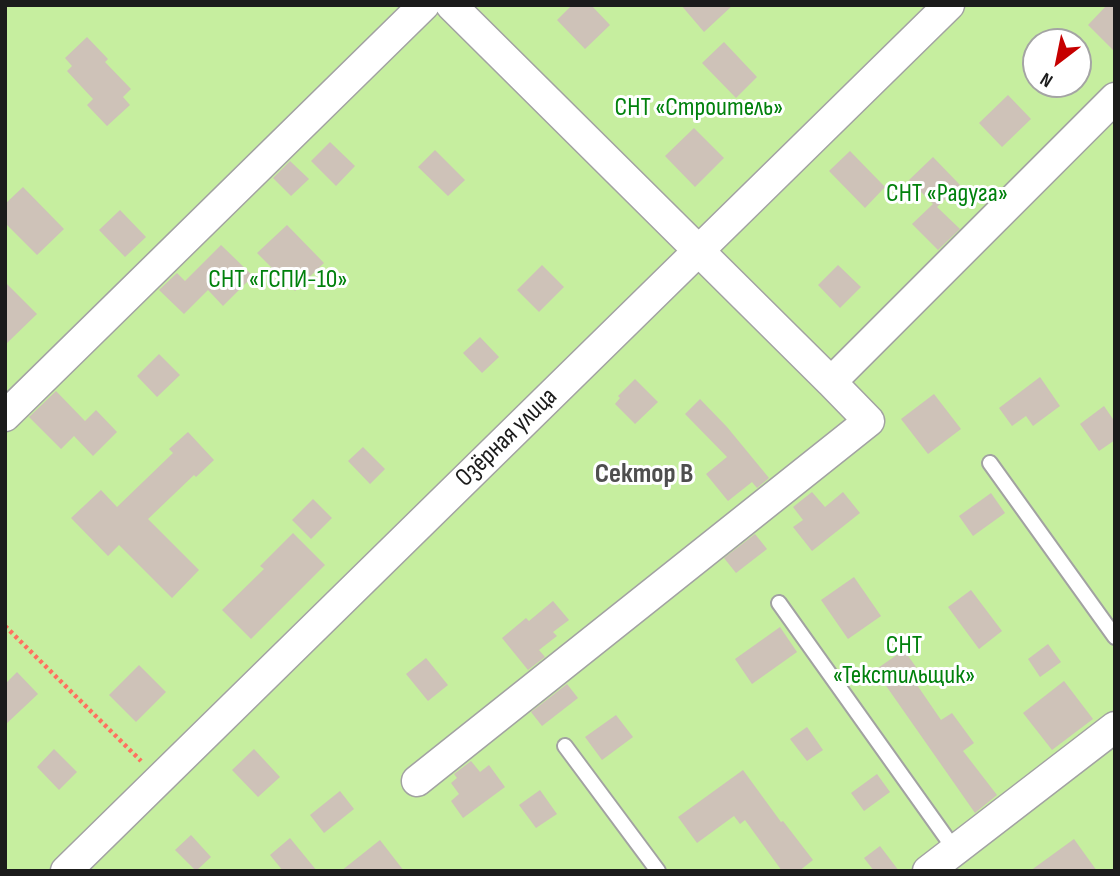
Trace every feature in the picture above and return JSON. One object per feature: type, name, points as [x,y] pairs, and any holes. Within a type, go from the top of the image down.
[{"type":"street","points":[[5,416],[424,5]]},
{"type":"street","points":[[417,782],[869,421],[451,5]]},
{"type":"street","name":"Озёрная улица","points":[[66,871],[949,5]]},
{"type":"street","points":[[831,382],[1115,98]]},
{"type":"street","points":[[928,871],[1115,727]]},
{"type":"lane","points":[[990,463],[1115,637]]},
{"type":"lane","points":[[779,603],[955,850]]},
{"type":"lane","points":[[565,747],[658,871]]},
{"type":"path","points":[[5,626],[159,779]]},
{"type":"green space","points":[[5,5],[1115,5],[1115,871],[5,871]]},
{"type":"building","points":[[572,5],[591,5],[610,25],[585,49],[557,20]]},
{"type":"building","points":[[681,5],[733,5],[704,32]]},
{"type":"building","points":[[1107,5],[1115,5],[1115,52],[1092,28],[1088,25]]},
{"type":"building","points":[[87,37],[108,59],[105,62],[131,89],[123,97],[130,105],[107,126],[87,105],[93,99],[67,71],[72,66],[65,58]]},
{"type":"building","points":[[724,42],[757,77],[736,98],[702,63]]},
{"type":"building","points":[[1008,95],[1031,119],[1002,147],[979,123]]},
{"type":"building","points":[[694,128],[724,158],[695,187],[665,156]]},
{"type":"building","points":[[330,142],[355,166],[336,186],[311,161]]},
{"type":"building","points":[[435,150],[465,180],[448,196],[418,167]]},
{"type":"building","points":[[850,151],[885,187],[865,208],[829,171]]},
{"type":"building","points":[[933,157],[960,185],[937,207],[960,229],[938,250],[912,224],[933,204],[909,180]]},
{"type":"building","points":[[290,161],[309,179],[291,196],[273,178]]},
{"type":"building","points":[[23,187],[64,229],[37,255],[5,223],[5,204]]},
{"type":"building","points":[[120,210],[146,237],[125,257],[99,230]]},
{"type":"building","points":[[287,225],[324,263],[295,291],[257,253]]},
{"type":"building","points":[[221,245],[253,276],[223,306],[208,290],[184,314],[159,290],[177,273],[185,281]]},
{"type":"building","points":[[542,265],[564,287],[539,312],[517,290]]},
{"type":"building","points":[[838,265],[861,287],[840,308],[818,285]]},
{"type":"building","points":[[5,282],[37,314],[5,345]]},
{"type":"building","points":[[480,337],[499,357],[482,373],[463,353]]},
{"type":"building","points":[[159,354],[180,375],[157,397],[137,376]]},
{"type":"building","points":[[1040,377],[1060,406],[1033,426],[1026,416],[1012,426],[999,408]]},
{"type":"building","points":[[635,379],[658,402],[635,424],[615,404],[620,398],[618,396]]},
{"type":"building","points":[[56,391],[85,421],[96,410],[117,432],[93,456],[74,436],[61,449],[29,417]]},
{"type":"building","points":[[934,394],[961,429],[928,454],[901,419]]},
{"type":"building","points":[[700,399],[769,478],[757,488],[752,482],[728,501],[706,474],[727,457],[685,414]]},
{"type":"building","points":[[1104,406],[1115,422],[1115,440],[1099,451],[1080,424]]},
{"type":"building","points":[[188,432],[214,460],[196,477],[194,475],[148,519],[199,570],[172,598],[119,545],[108,556],[71,518],[101,490],[117,507],[173,453],[169,449]]},
{"type":"building","points":[[363,447],[385,469],[370,484],[348,461]]},
{"type":"building","points":[[812,492],[825,507],[843,492],[860,513],[812,551],[793,527],[803,520],[793,507]]},
{"type":"building","points":[[991,493],[1005,513],[973,536],[959,516]]},
{"type":"building","points":[[313,499],[332,518],[311,539],[292,520]]},
{"type":"building","points":[[293,533],[325,565],[251,639],[222,610],[264,569],[260,566]]},
{"type":"building","points":[[755,534],[767,549],[736,573],[724,558]]},
{"type":"building","points":[[854,577],[881,616],[848,639],[821,600]]},
{"type":"building","points":[[971,590],[1002,631],[979,649],[948,607]]},
{"type":"building","points":[[553,601],[569,620],[553,632],[557,636],[539,650],[545,657],[528,670],[502,638]]},
{"type":"building","points":[[780,627],[797,652],[752,684],[735,659]]},
{"type":"building","points":[[1048,644],[1061,662],[1040,677],[1028,659]]},
{"type":"building","points":[[904,650],[923,677],[915,682],[941,720],[952,713],[974,743],[963,751],[997,795],[975,813],[875,670]]},
{"type":"building","points":[[426,658],[448,685],[428,701],[406,674]]},
{"type":"building","points":[[139,665],[166,692],[136,722],[109,695]]},
{"type":"building","points":[[17,672],[38,694],[5,725],[5,684]]},
{"type":"building","points":[[1064,681],[1093,719],[1052,750],[1023,713]]},
{"type":"building","points":[[567,684],[578,698],[542,726],[531,712]]},
{"type":"building","points":[[616,715],[633,737],[602,760],[585,737]]},
{"type":"building","points":[[807,727],[823,750],[807,761],[790,739]]},
{"type":"building","points":[[54,749],[77,772],[59,790],[37,767]]},
{"type":"building","points":[[254,749],[280,777],[258,797],[232,770]]},
{"type":"building","points":[[471,761],[480,772],[489,765],[505,787],[463,818],[451,801],[459,794],[451,783],[457,778],[454,774]]},
{"type":"building","points":[[743,770],[813,860],[799,871],[782,871],[745,820],[740,824],[734,816],[697,843],[678,817]]},
{"type":"building","points":[[877,774],[890,792],[864,811],[851,793]]},
{"type":"building","points":[[540,790],[557,814],[536,828],[519,805]]},
{"type":"building","points":[[340,791],[354,809],[324,833],[310,815]]},
{"type":"building","points":[[191,835],[211,857],[196,871],[175,850]]},
{"type":"building","points":[[290,838],[317,871],[283,871],[270,855]]},
{"type":"building","points":[[1074,839],[1097,871],[1030,871]]},
{"type":"building","points":[[380,840],[404,871],[341,871]]},
{"type":"building","points":[[880,846],[899,871],[874,871],[864,858]]},
{"type":"district","name":"Сектор В","points":[[644,475]]},
{"type":"park label","name":"СНТ «Строитель»","points":[[699,108]]},
{"type":"park label","name":"СНТ «Радуга»","points":[[947,194]]},
{"type":"park label","name":"СНТ «ГСПИ-10»","points":[[278,280]]},
{"type":"park label","name":"СНТ «Текстильщик»","points":[[904,661]]}]
